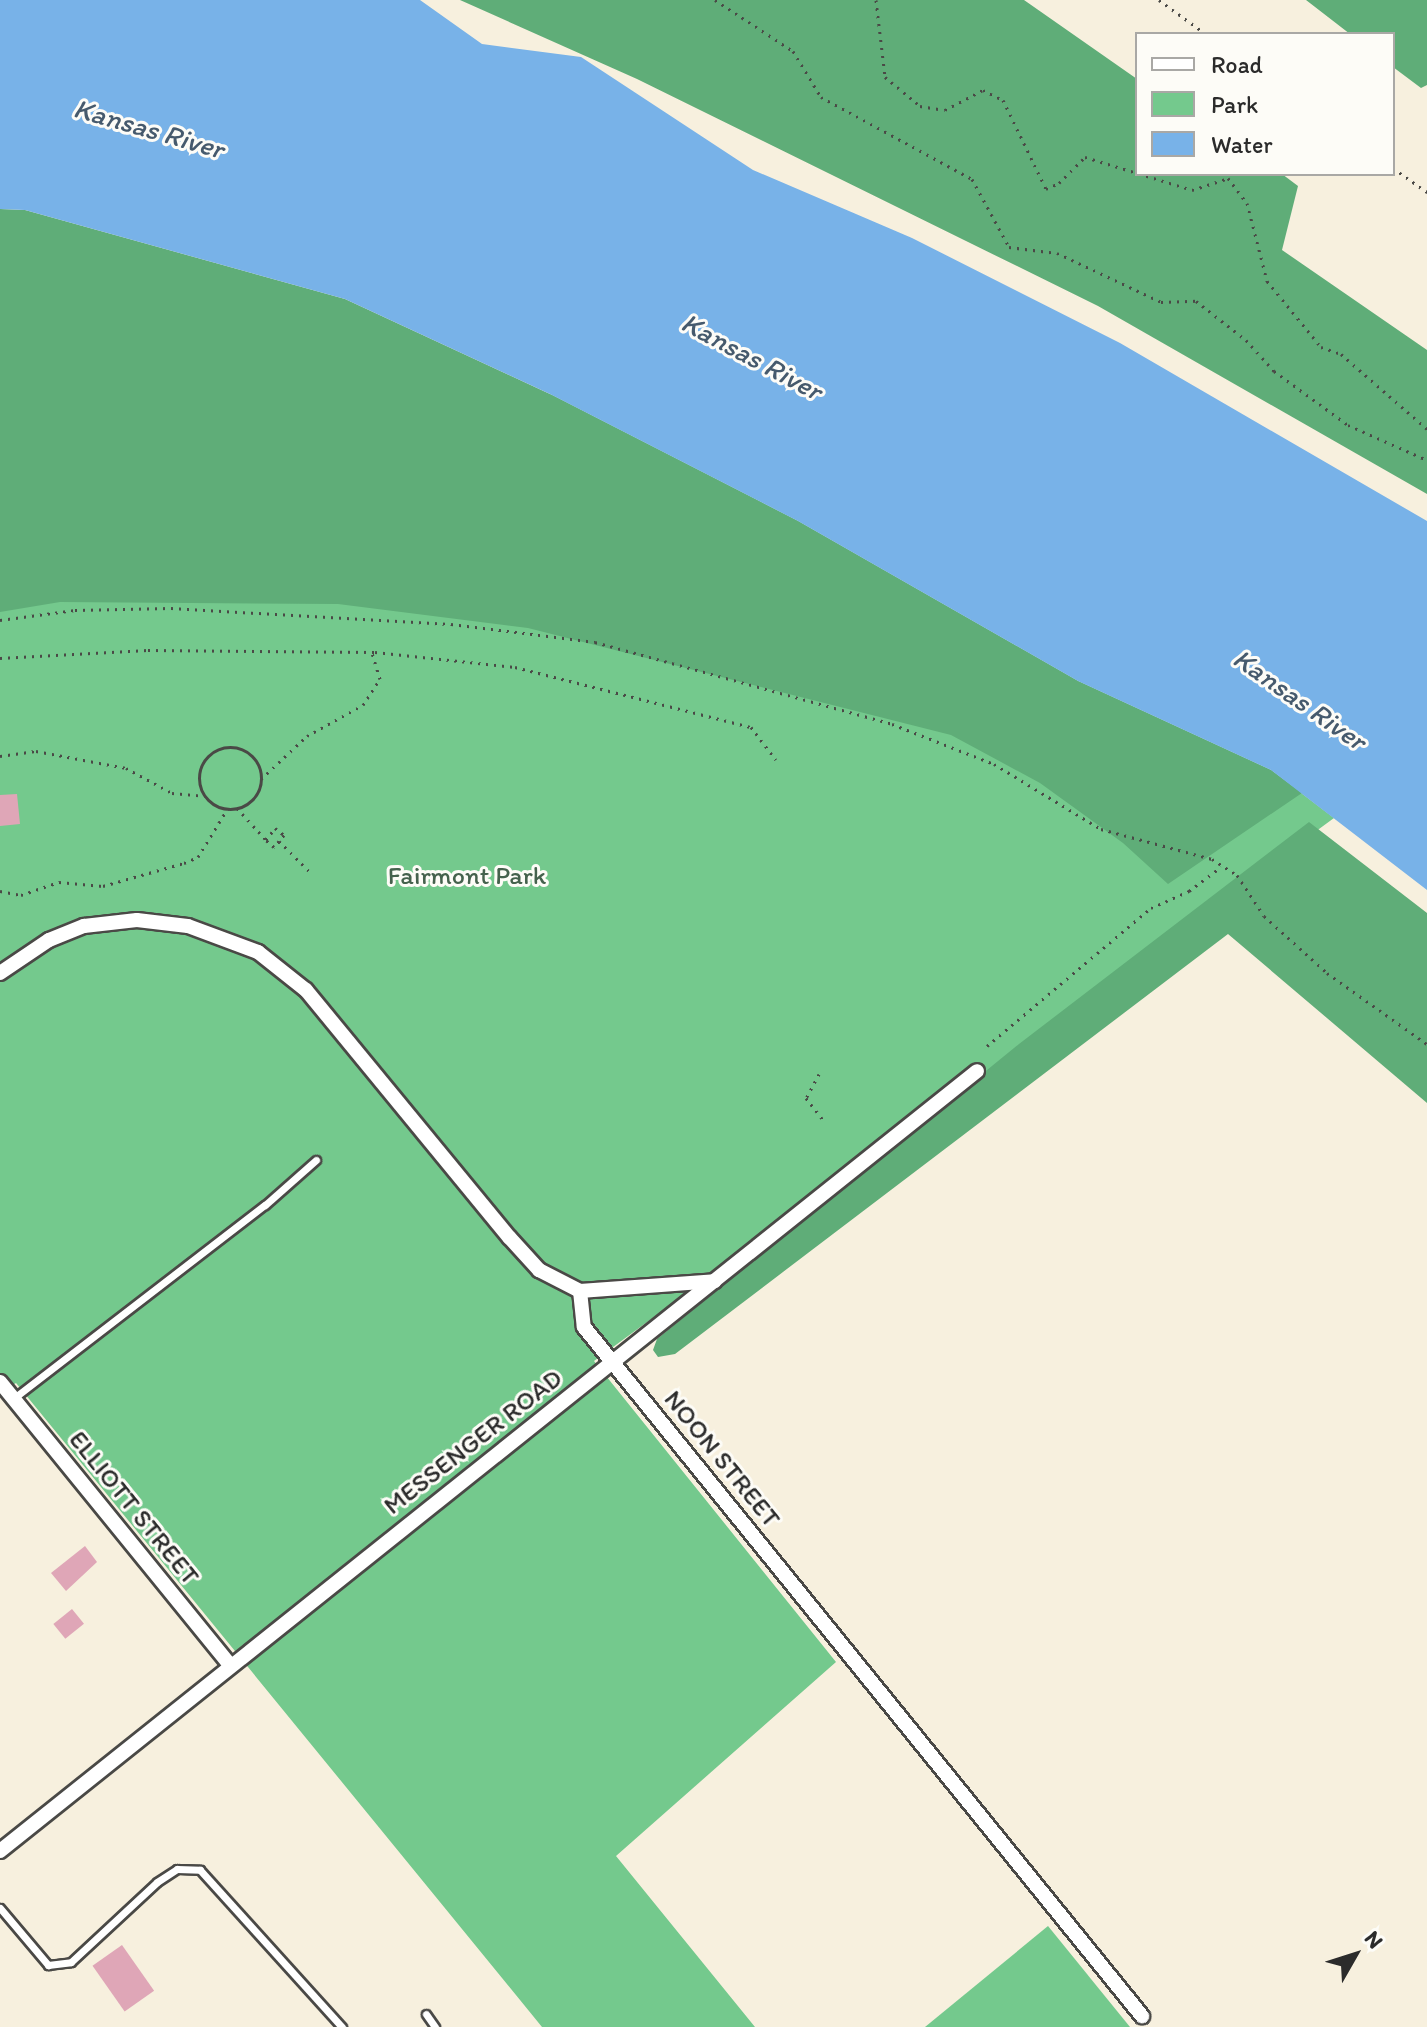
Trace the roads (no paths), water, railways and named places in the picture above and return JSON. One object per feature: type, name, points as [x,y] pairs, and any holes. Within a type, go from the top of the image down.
[{"type":"street","points":[[0,973],[72,931],[137,920],[188,926],[258,952],[306,990],[539,1270],[580,1291],[717,1281]]},
{"type":"street","name":"MESSENGER ROAD","points":[[0,1851],[977,1071]]},
{"type":"street","name":"NOON STREET","points":[[580,1291],[584,1327],[1142,2016]]},
{"type":"street","name":"ELLIOTT STREET","points":[[0,1382],[230,1665]]},
{"type":"lane","points":[[14,1398],[265,1205],[316,1160]]},
{"type":"lane","points":[[0,1908],[48,1965],[71,1962],[157,1882],[177,1869],[200,1870],[342,2027]]},
{"type":"lane","points":[[426,2014],[435,2027]]},
{"type":"water","name":"Kansas River","points":[[0,0],[420,0],[482,44],[581,57],[753,170],[912,238],[1120,343],[1427,521],[1427,890],[1271,770],[1078,681],[798,521],[550,394],[345,299],[25,210],[0,209]]},
{"type":"park label","name":"Fairmont Park","points":[[467,876]]}]
